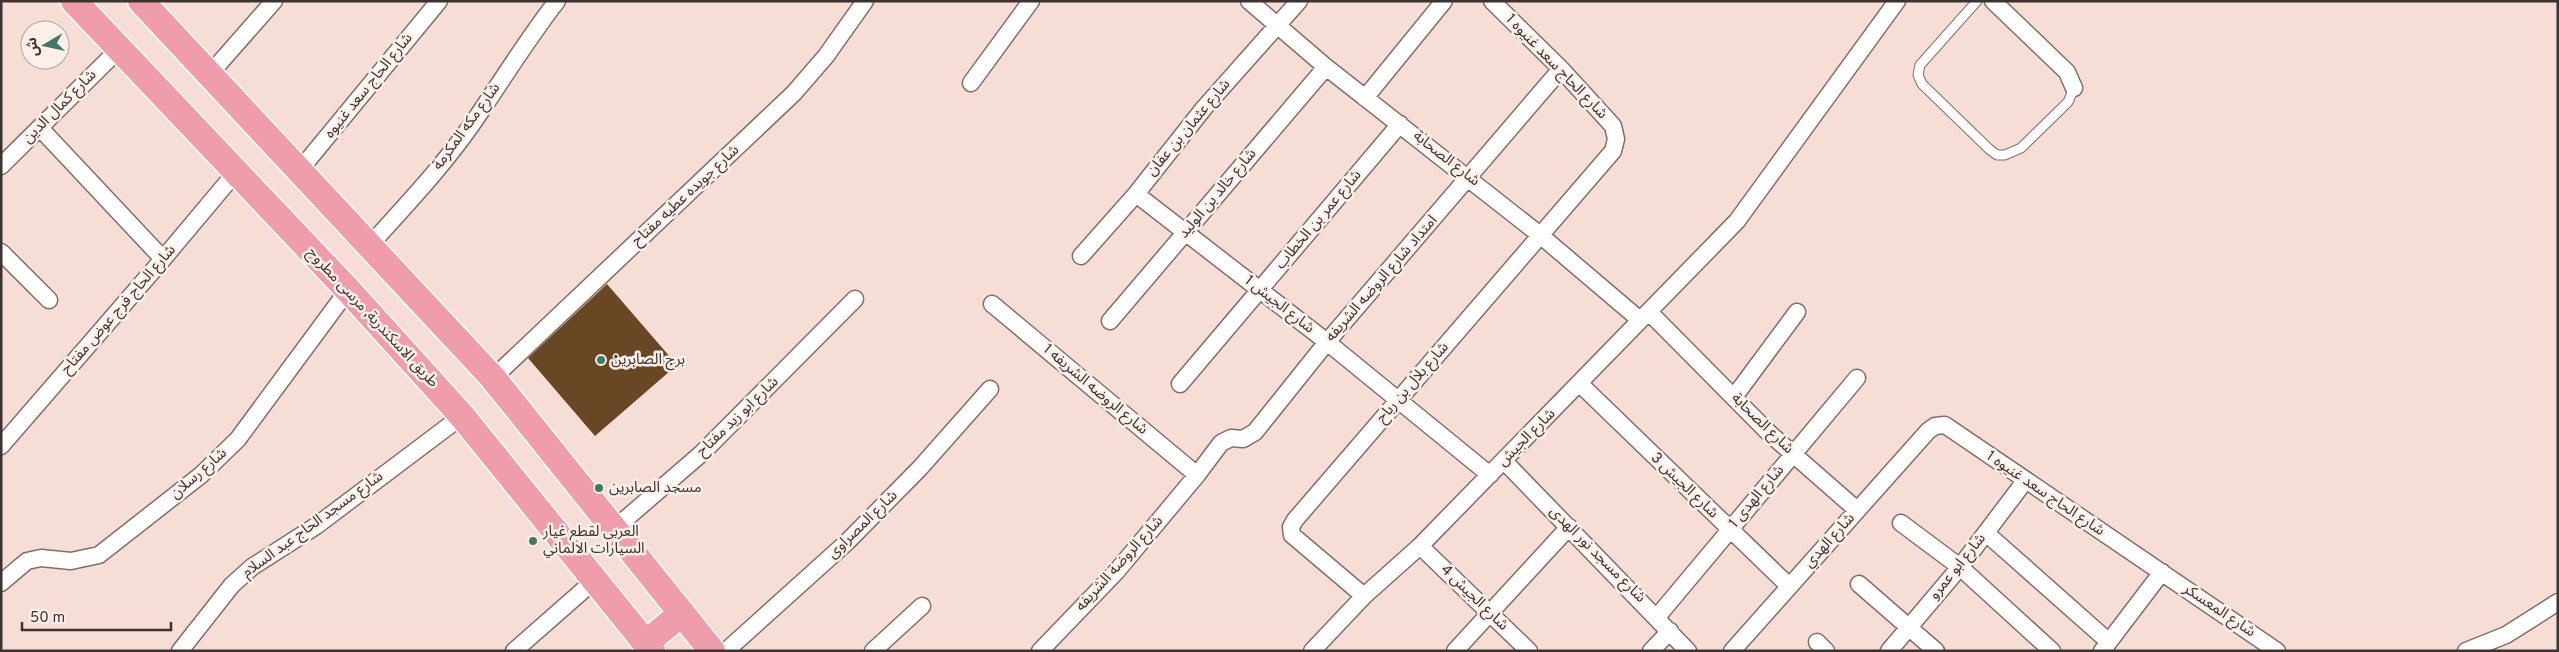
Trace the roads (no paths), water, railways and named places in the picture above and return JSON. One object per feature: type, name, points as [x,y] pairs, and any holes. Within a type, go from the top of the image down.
[{"type":"main road","name":"طريق الاسكندرية, مرسى مطروح","points":[[74,1],[348,290],[462,416],[596,579],[649,647]]},
{"type":"main road","points":[[141,1],[493,378],[712,651]]},
{"type":"main road","points":[[649,647],[682,613]]},
{"type":"street","points":[[209,75],[274,1]]},
{"type":"street","name":"شارع الحاج سعد غنيوه","points":[[299,171],[439,1]]},
{"type":"street","name":"شارع مكه المكرمة","points":[[369,246],[427,182],[481,112],[514,58],[557,1]]},
{"type":"street","name":"شارع جويده عطيه مفتاح","points":[[493,378],[794,93],[826,56],[865,1]]},
{"type":"street","points":[[971,83],[1031,1]]},
{"type":"street","name":"شارع الصحابة","points":[[1249,1],[1326,67],[1644,316],[1857,510]]},
{"type":"street","name":"شارع عثمان بن عفان","points":[[1081,256],[1136,194],[1204,108],[1299,1]]},
{"type":"street","points":[[1365,98],[1444,1]]},
{"type":"street","name":"شارع الحاج سعد غنيوه 1","points":[[1492,1],[1561,69],[1613,126],[1616,139],[1613,152],[1604,162]]},
{"type":"street","name":"شارع الجيش","points":[[1316,649],[1364,596],[1420,546],[1737,221],[1897,1]]},
{"type":"street","points":[[1992,1],[2067,72],[2074,88]]},
{"type":"street","name":"شارع كمال الدين","points":[[1,166],[120,49]]},
{"type":"street","name":"شارع خالد بن الوليد","points":[[1110,321],[1326,67]]},
{"type":"street","name":"امتداد شارع الروضه الشريفه","points":[[1197,475],[1226,440],[1243,439],[1255,432],[1327,342],[1470,178],[1561,69]]},
{"type":"street","name":"شارع عمر بن الخطاب","points":[[1180,384],[1400,124]]},
{"type":"street","points":[[40,128],[163,260]]},
{"type":"street","name":"شارع بلال بن رباح","points":[[1364,596],[1292,535],[1291,527],[1604,162]]},
{"type":"street","name":"شارع الحاج فرج عوض مفتاح","points":[[1,446],[163,260],[236,172]]},
{"type":"street","name":"شارع الجيش 1","points":[[1136,194],[1399,399],[1490,475]]},
{"type":"street","points":[[1,252],[50,300]]},
{"type":"street","name":"شارع رسلان","points":[[4,574],[27,561],[41,558],[71,561],[99,555],[201,475],[238,439],[348,290]]},
{"type":"street","name":"شارع ابو زيد مفتاح","points":[[614,529],[702,453],[855,299]]},
{"type":"street","name":"شارع الروضه الشريفه 1","points":[[992,304],[1197,475]]},
{"type":"street","points":[[1734,397],[1797,312]]},
{"type":"street","name":"شارع الهدى 1","points":[[1657,617],[1857,378]]},
{"type":"street","name":"شارع الجيش 3","points":[[1580,384],[1789,586]]},
{"type":"street","name":"شارع المصراوى","points":[[726,651],[847,542],[920,468],[990,389]]},
{"type":"street","name":"شارع مسجد الحاج عبد السلام","points":[[180,651],[232,585],[252,567],[316,526],[462,416]]},
{"type":"street","name":"شارع الحاج سعد غنيوه 1","points":[[1928,431],[1935,426],[1945,426],[2162,572]]},
{"type":"street","name":"شارع الهدي","points":[[1732,651],[1928,431]]},
{"type":"street","name":"شارع مسجد نور الهدى","points":[[1504,461],[1670,630],[1688,651]]},
{"type":"street","name":"شارع الروضة الشريفه","points":[[1040,651],[1116,572],[1197,475]]},
{"type":"street","name":"شارع ابو عمرو","points":[[1889,651],[1960,566],[2025,481]]},
{"type":"street","points":[[1901,523],[1960,566],[2052,651]]},
{"type":"street","points":[[1456,651],[1569,527]]},
{"type":"street","points":[[1986,533],[2106,646],[2162,572]]},
{"type":"street","name":"شارع الجيش 4","points":[[1420,546],[1528,651]]},
{"type":"street","name":"شارع المعسكر","points":[[2162,572],[2276,651]]},
{"type":"street","points":[[514,651],[596,579]]},
{"type":"street","points":[[1859,584],[1936,651]]},
{"type":"street","points":[[2466,651],[2506,635],[2558,602]]},
{"type":"street","points":[[873,651],[922,606]]},
{"type":"street","points":[[1651,651],[1670,630]]},
{"type":"lane","points":[[1977,1],[1920,65],[1918,75],[1922,84],[1989,149],[1996,155],[2005,155],[2021,148],[2068,102],[2074,88]]},
{"type":"place","name":"برج الصابرين","points":[[601,360]]},
{"type":"place","name":"مسجد الصابرين","points":[[599,488]]},
{"type":"place","name":"العربي لقطع غيار السيارات الالماني","points":[[533,541]]}]
